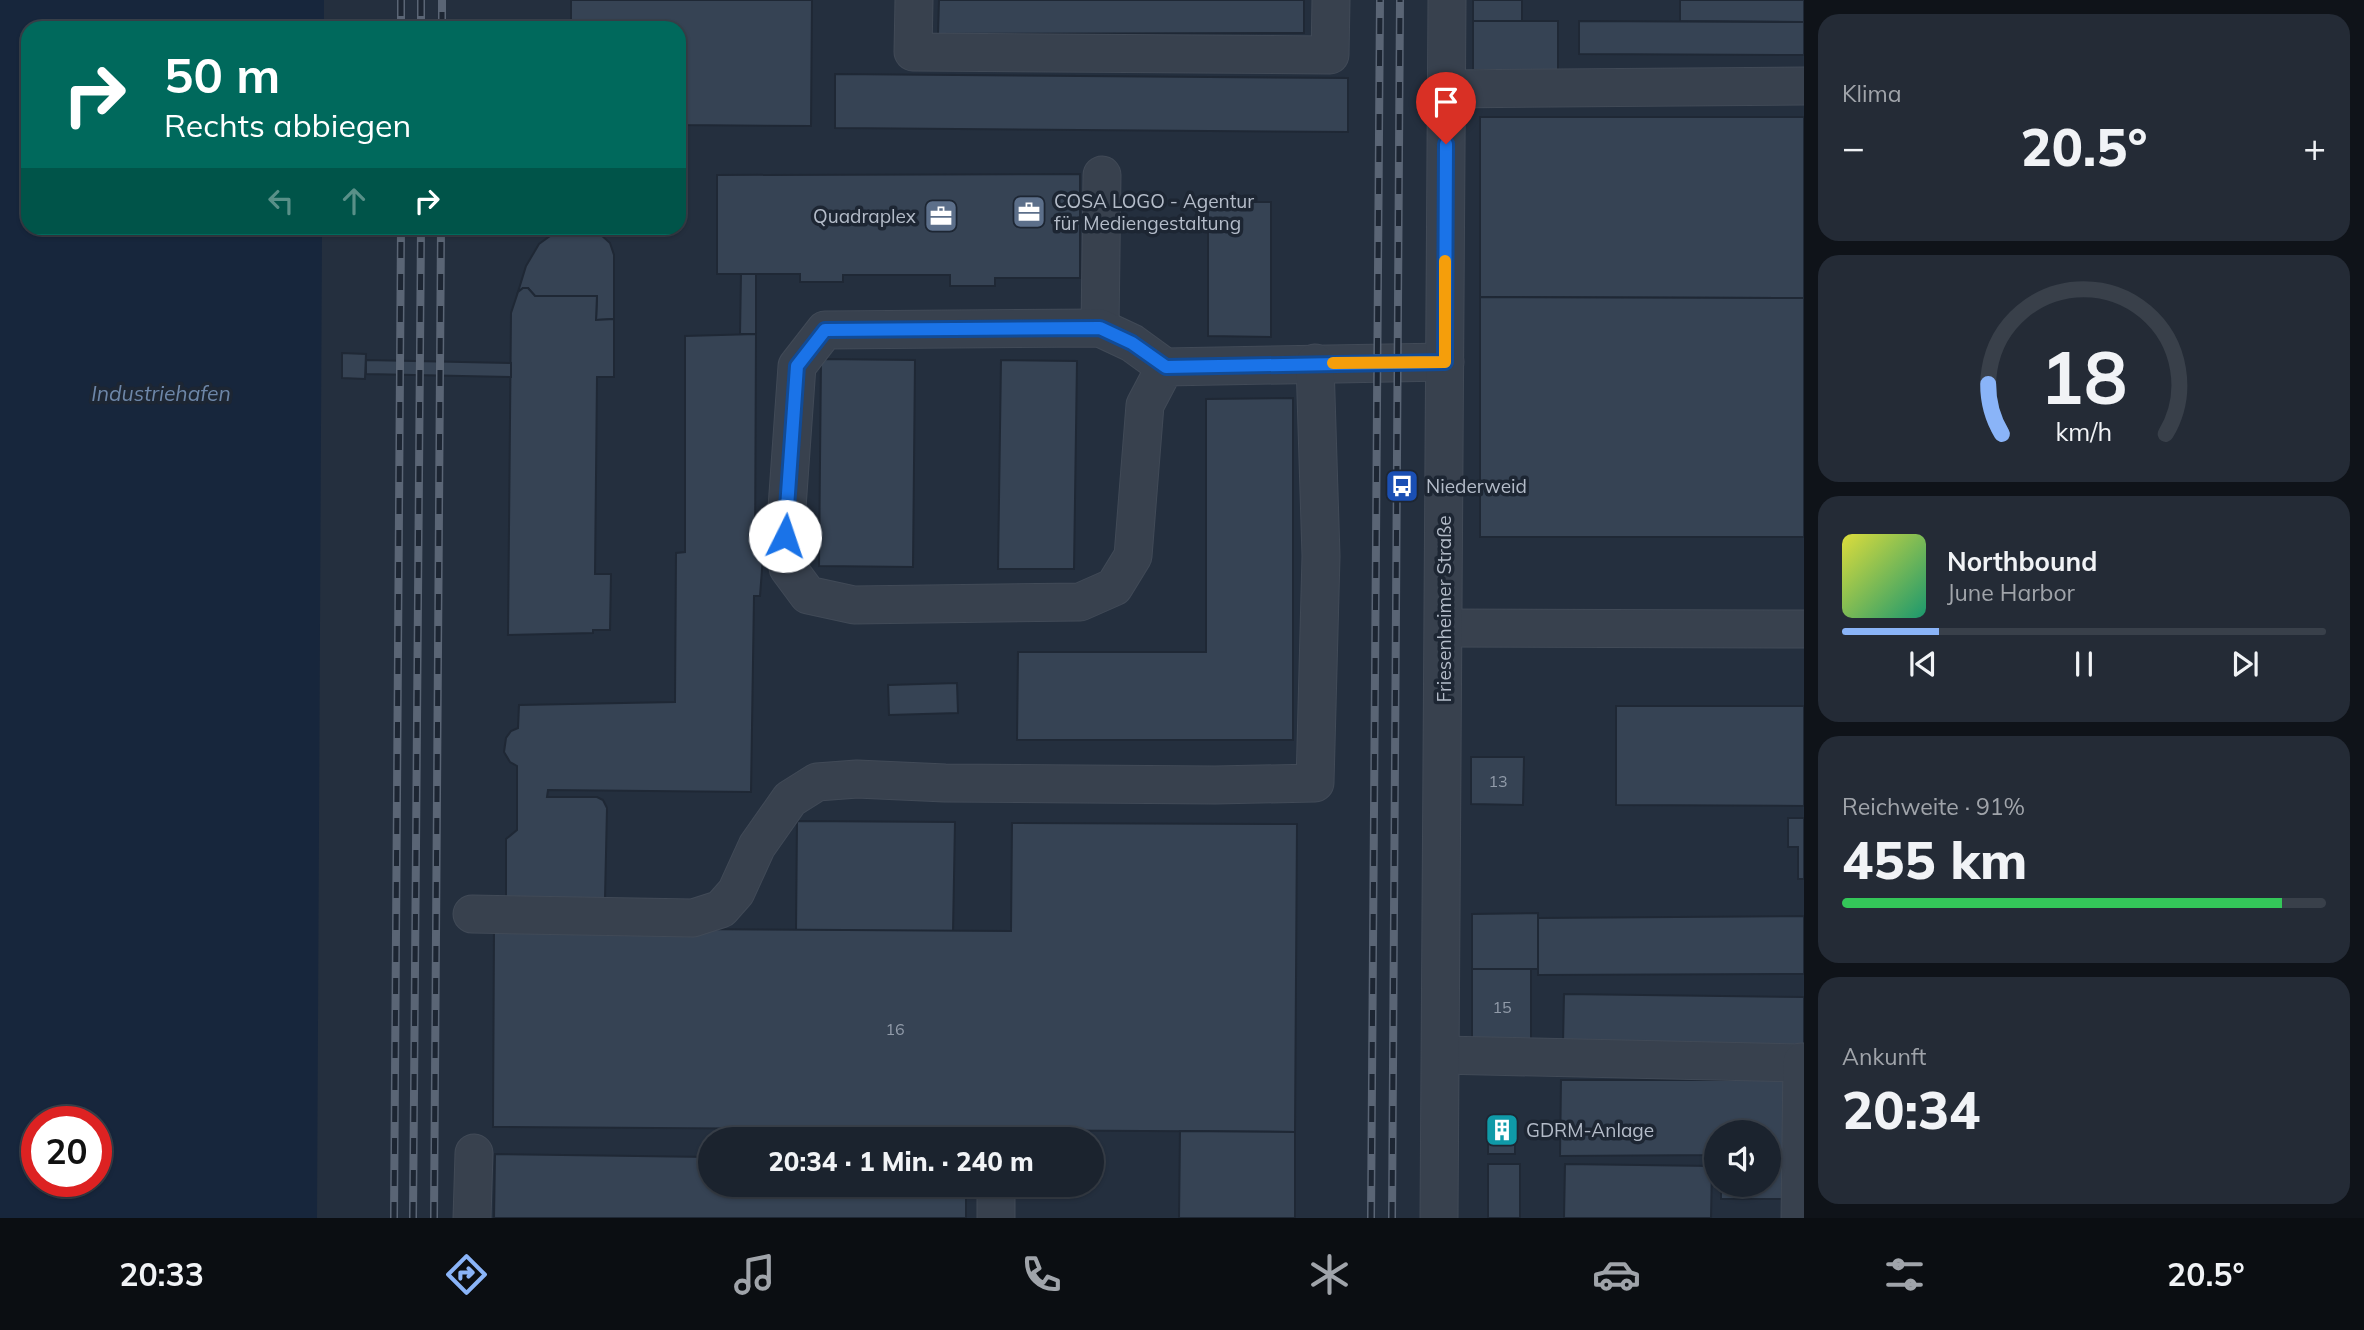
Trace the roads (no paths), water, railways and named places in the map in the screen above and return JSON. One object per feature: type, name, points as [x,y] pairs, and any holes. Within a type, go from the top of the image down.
[{"type":"street","points":[[914,0],[914,52],[1330,55],[1331,0]]},
{"type":"street","name":"Friesenheimer Straße","points":[[1439,1218],[1441,1055],[1458,867],[1444,628],[1447,0]]},
{"type":"street","points":[[1446,89],[1804,86]]},
{"type":"street","points":[[1100,328],[1102,175]]},
{"type":"street","points":[[1166,367],[1145,405],[1133,556],[1114,587],[1080,602],[854,606],[808,595],[788,568],[785,536],[797,366],[825,330],[1100,328],[1132,343],[1166,367],[1445,362]]},
{"type":"street","points":[[472,914],[693,918],[721,909],[736,892],[757,846],[790,799],[817,782],[858,779],[945,783],[1315,783],[1321,556],[1315,363]]},
{"type":"street","points":[[1444,628],[1804,629]]},
{"type":"street","points":[[1441,1055],[1803,1063],[1800,1218]]},
{"type":"street","points":[[472,1218],[474,1153]]},
{"type":"street","points":[[996,1197],[996,1218]]},
{"type":"water","name":"Industriehafen","points":[[0,0],[324,0],[324,21],[21,21],[21,235],[322,235],[317,1218],[0,1218]]},
{"type":"railway","points":[[401,0],[401,21]]},
{"type":"railway","points":[[421,0],[421,21]]},
{"type":"railway","points":[[442,0],[442,21]]},
{"type":"railway","points":[[1371,1218],[1380,0]]},
{"type":"railway","points":[[1392,1218],[1400,0]]},
{"type":"railway","points":[[394,1218],[401,235]]},
{"type":"railway","points":[[413,1218],[421,235]]},
{"type":"railway","points":[[434,1218],[441,235]]},
{"type":"place","name":"COSA LOGO - Agentur für Mediengestaltung","points":[[1029,212]]},
{"type":"place","name":"Quadraplex","points":[[941,216]]},
{"type":"place","name":"Niederweid","points":[[1402,486]]},
{"type":"place","name":"GDRM-Anlage","points":[[1502,1130]]}]
